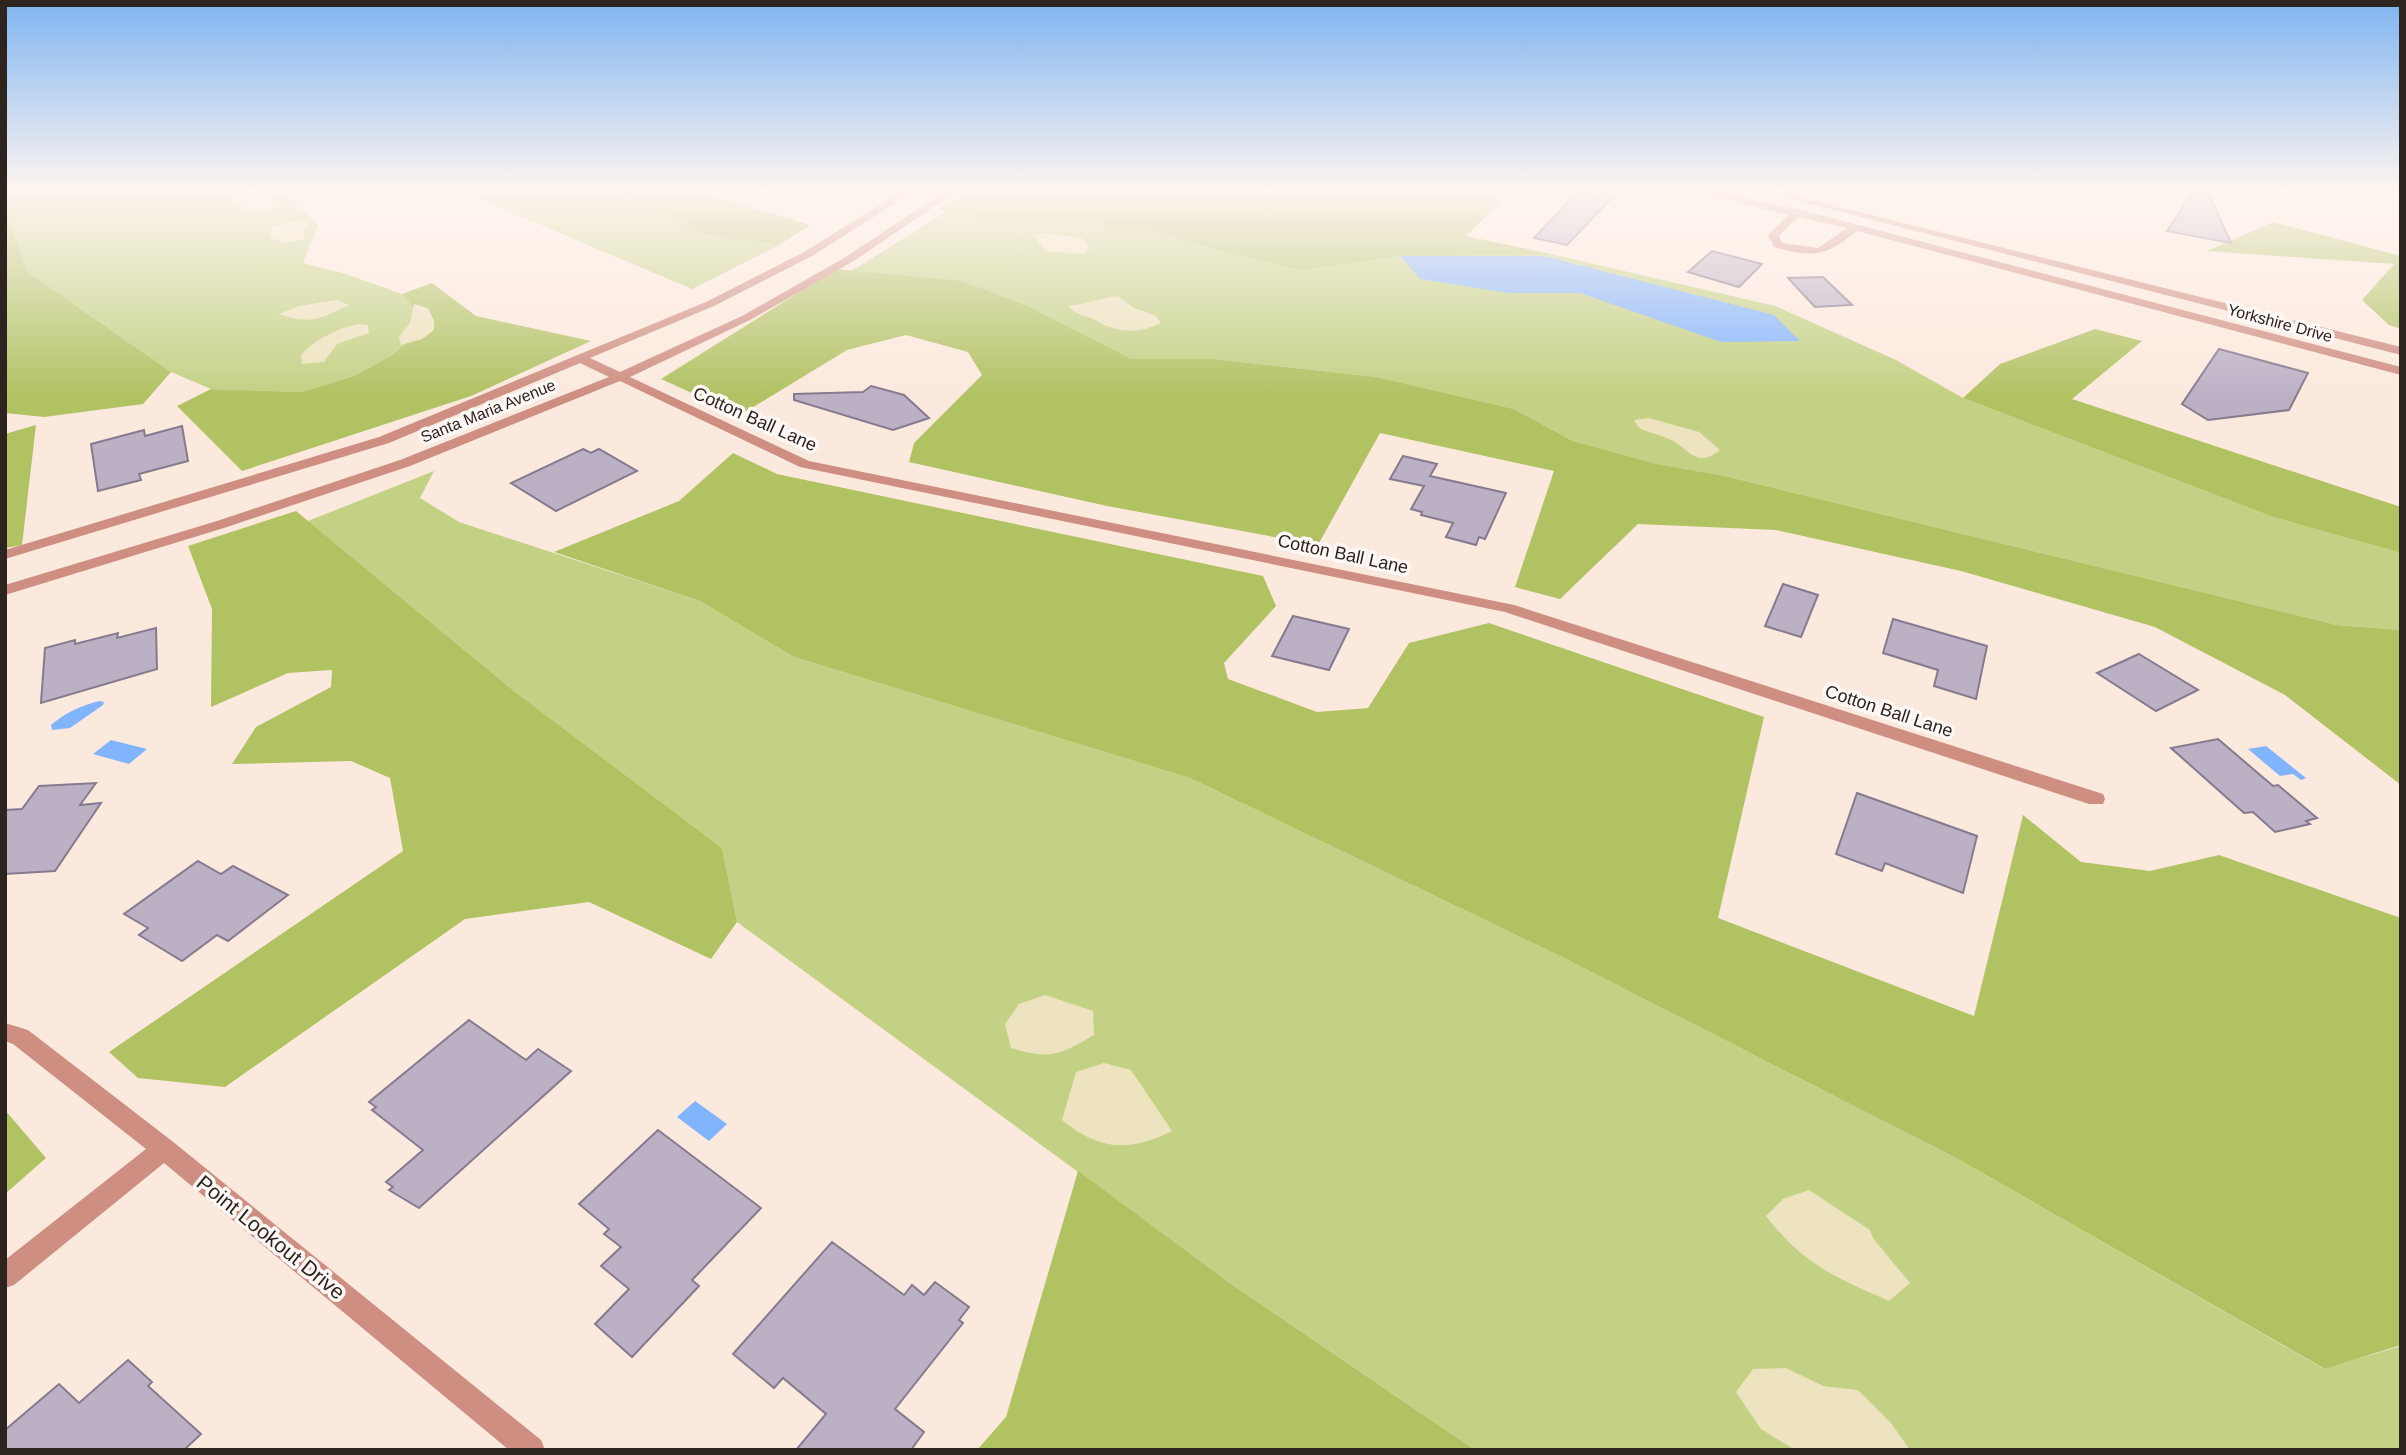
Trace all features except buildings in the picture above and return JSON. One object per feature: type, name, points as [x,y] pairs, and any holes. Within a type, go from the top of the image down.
[{"type":"street","name":"Santa Maria Avenue","points":[[5,555],[384,440],[710,304],[796,260]]},
{"type":"street","name":"Santa Maria Avenue","points":[[5,590],[222,524],[405,463],[617,378],[746,318],[848,260]]},
{"type":"street","name":"Yorkshire Drive","points":[[1980,260],[2401,370]]},
{"type":"street","name":"Yorkshire Drive","points":[[2041,260],[2401,351]]},
{"type":"street","points":[[2136,301],[2146,286]]},
{"type":"street","name":"Cotton Ball Lane","points":[[582,359],[617,378],[805,464],[1507,608],[2096,799]]},
{"type":"street","points":[[384,440],[405,463]]},
{"type":"street","name":"Point Lookout Drive","points":[[5,1032],[20,1037],[164,1149],[531,1450]]},
{"type":"street","points":[[5,1276],[164,1149]]},
{"type":"green space","points":[[5,260],[24,260],[28,272],[171,372],[143,404],[44,417],[5,413]]},
{"type":"green space","points":[[24,260],[304,260],[303,263],[346,274],[402,294],[429,325],[392,355],[354,376],[303,392],[211,389],[171,372],[28,272]]},
{"type":"green space","points":[[623,260],[750,260],[692,289]]},
{"type":"green space","points":[[869,260],[1576,260],[1775,306],[1896,360],[1963,398],[2273,517],[2401,553],[2401,630],[2337,625],[1725,476],[1633,461],[1573,441],[1514,409],[1377,377],[1214,359],[1102,359],[835,281]]},
{"type":"green space","points":[[1257,260],[1372,260],[1300,270]]},
{"type":"green space","points":[[2335,260],[2401,260],[2401,329],[2389,325],[2362,300],[2394,264]]},
{"type":"green space","points":[[836,269],[961,281],[1027,306],[1131,359],[1214,359],[1377,377],[1514,409],[1573,441],[1655,464],[1725,476],[2337,625],[2401,630],[2401,785],[2285,695],[2155,627],[1961,571],[1776,530],[1638,524],[1560,599],[1515,587],[1554,471],[1380,433],[1318,545],[1107,506],[909,462],[914,443],[982,375],[968,352],[906,335],[847,350],[740,415],[661,379]]},
{"type":"green space","points":[[432,283],[476,316],[591,341],[471,396],[242,471],[177,406],[211,389],[302,392],[354,376],[392,355],[428,325],[402,294]]},
{"type":"green space","points":[[2095,329],[2142,341],[2072,399],[2401,507],[2401,553],[2273,517],[1963,398],[2000,364]]},
{"type":"green space","points":[[36,425],[22,545],[5,548],[5,434]]},
{"type":"green space","points":[[733,453],[777,474],[1263,576],[1276,606],[1224,663],[1228,679],[1317,712],[1368,708],[1409,643],[1489,623],[1764,717],[1718,918],[1974,1016],[2023,815],[2081,862],[2150,871],[2219,855],[2401,918],[2401,1345],[2325,1369],[1956,1158],[1562,957],[1190,778],[794,657],[700,601],[554,552],[679,501]]},
{"type":"green space","points":[[434,471],[420,498],[459,522],[700,601],[794,657],[1190,778],[1562,957],[1956,1158],[2324,1369],[2401,1346],[2401,1450],[1475,1450],[1231,1284],[737,922],[722,848],[514,691],[308,521]]},
{"type":"green space","points":[[296,511],[514,691],[722,848],[737,922],[711,959],[589,902],[465,919],[225,1087],[138,1078],[109,1052],[403,851],[390,778],[351,761],[232,764],[256,727],[331,687],[332,670],[288,673],[211,707],[212,609],[188,546]]},
{"type":"green space","points":[[5,1110],[46,1158],[5,1194]]},
{"type":"green space","points":[[1078,1171],[1231,1284],[1475,1450],[977,1450],[1006,1417]]},
{"type":"sand","points":[[1118,296],[1134,308],[1156,316],[1161,323],[1145,329],[1120,330],[1078,314],[1068,306],[1081,304]]},
{"type":"sand","points":[[337,300],[349,305],[315,319],[299,319],[279,314],[299,306]]},
{"type":"sand","points":[[414,304],[428,308],[434,321],[434,330],[422,339],[401,345],[399,337],[410,323]]},
{"type":"sand","points":[[360,324],[368,325],[369,333],[337,344],[324,362],[302,364],[301,355],[313,344],[336,331]]},
{"type":"sand","points":[[1649,418],[1699,432],[1720,450],[1705,458],[1694,456],[1671,440],[1639,428],[1634,420]]},
{"type":"sand","points":[[1045,995],[1093,1011],[1094,1035],[1054,1054],[1036,1054],[1011,1048],[1005,1024],[1019,1004]]},
{"type":"sand","points":[[1104,1063],[1131,1070],[1172,1131],[1142,1142],[1115,1145],[1089,1138],[1062,1120],[1076,1072]]},
{"type":"sand","points":[[1809,1190],[1870,1230],[1873,1238],[1910,1283],[1889,1301],[1821,1268],[1793,1246],[1766,1216],[1783,1199]]},
{"type":"sand","points":[[1786,1368],[1823,1386],[1858,1390],[1891,1423],[1910,1450],[1795,1450],[1761,1429],[1736,1392],[1753,1369]]},
{"type":"water","points":[[1403,260],[1559,260],[1774,315],[1800,341],[1721,342],[1580,293],[1509,293],[1420,279]]},
{"type":"water","points":[[100,701],[104,702],[103,705],[70,728],[52,730],[51,725],[61,717]]},
{"type":"water","points":[[111,740],[147,749],[129,764],[93,754]]},
{"type":"water","points":[[2266,746],[2306,778],[2301,780],[2293,774],[2280,776],[2248,749]]},
{"type":"water","points":[[695,1101],[727,1124],[709,1141],[677,1117]]}]
